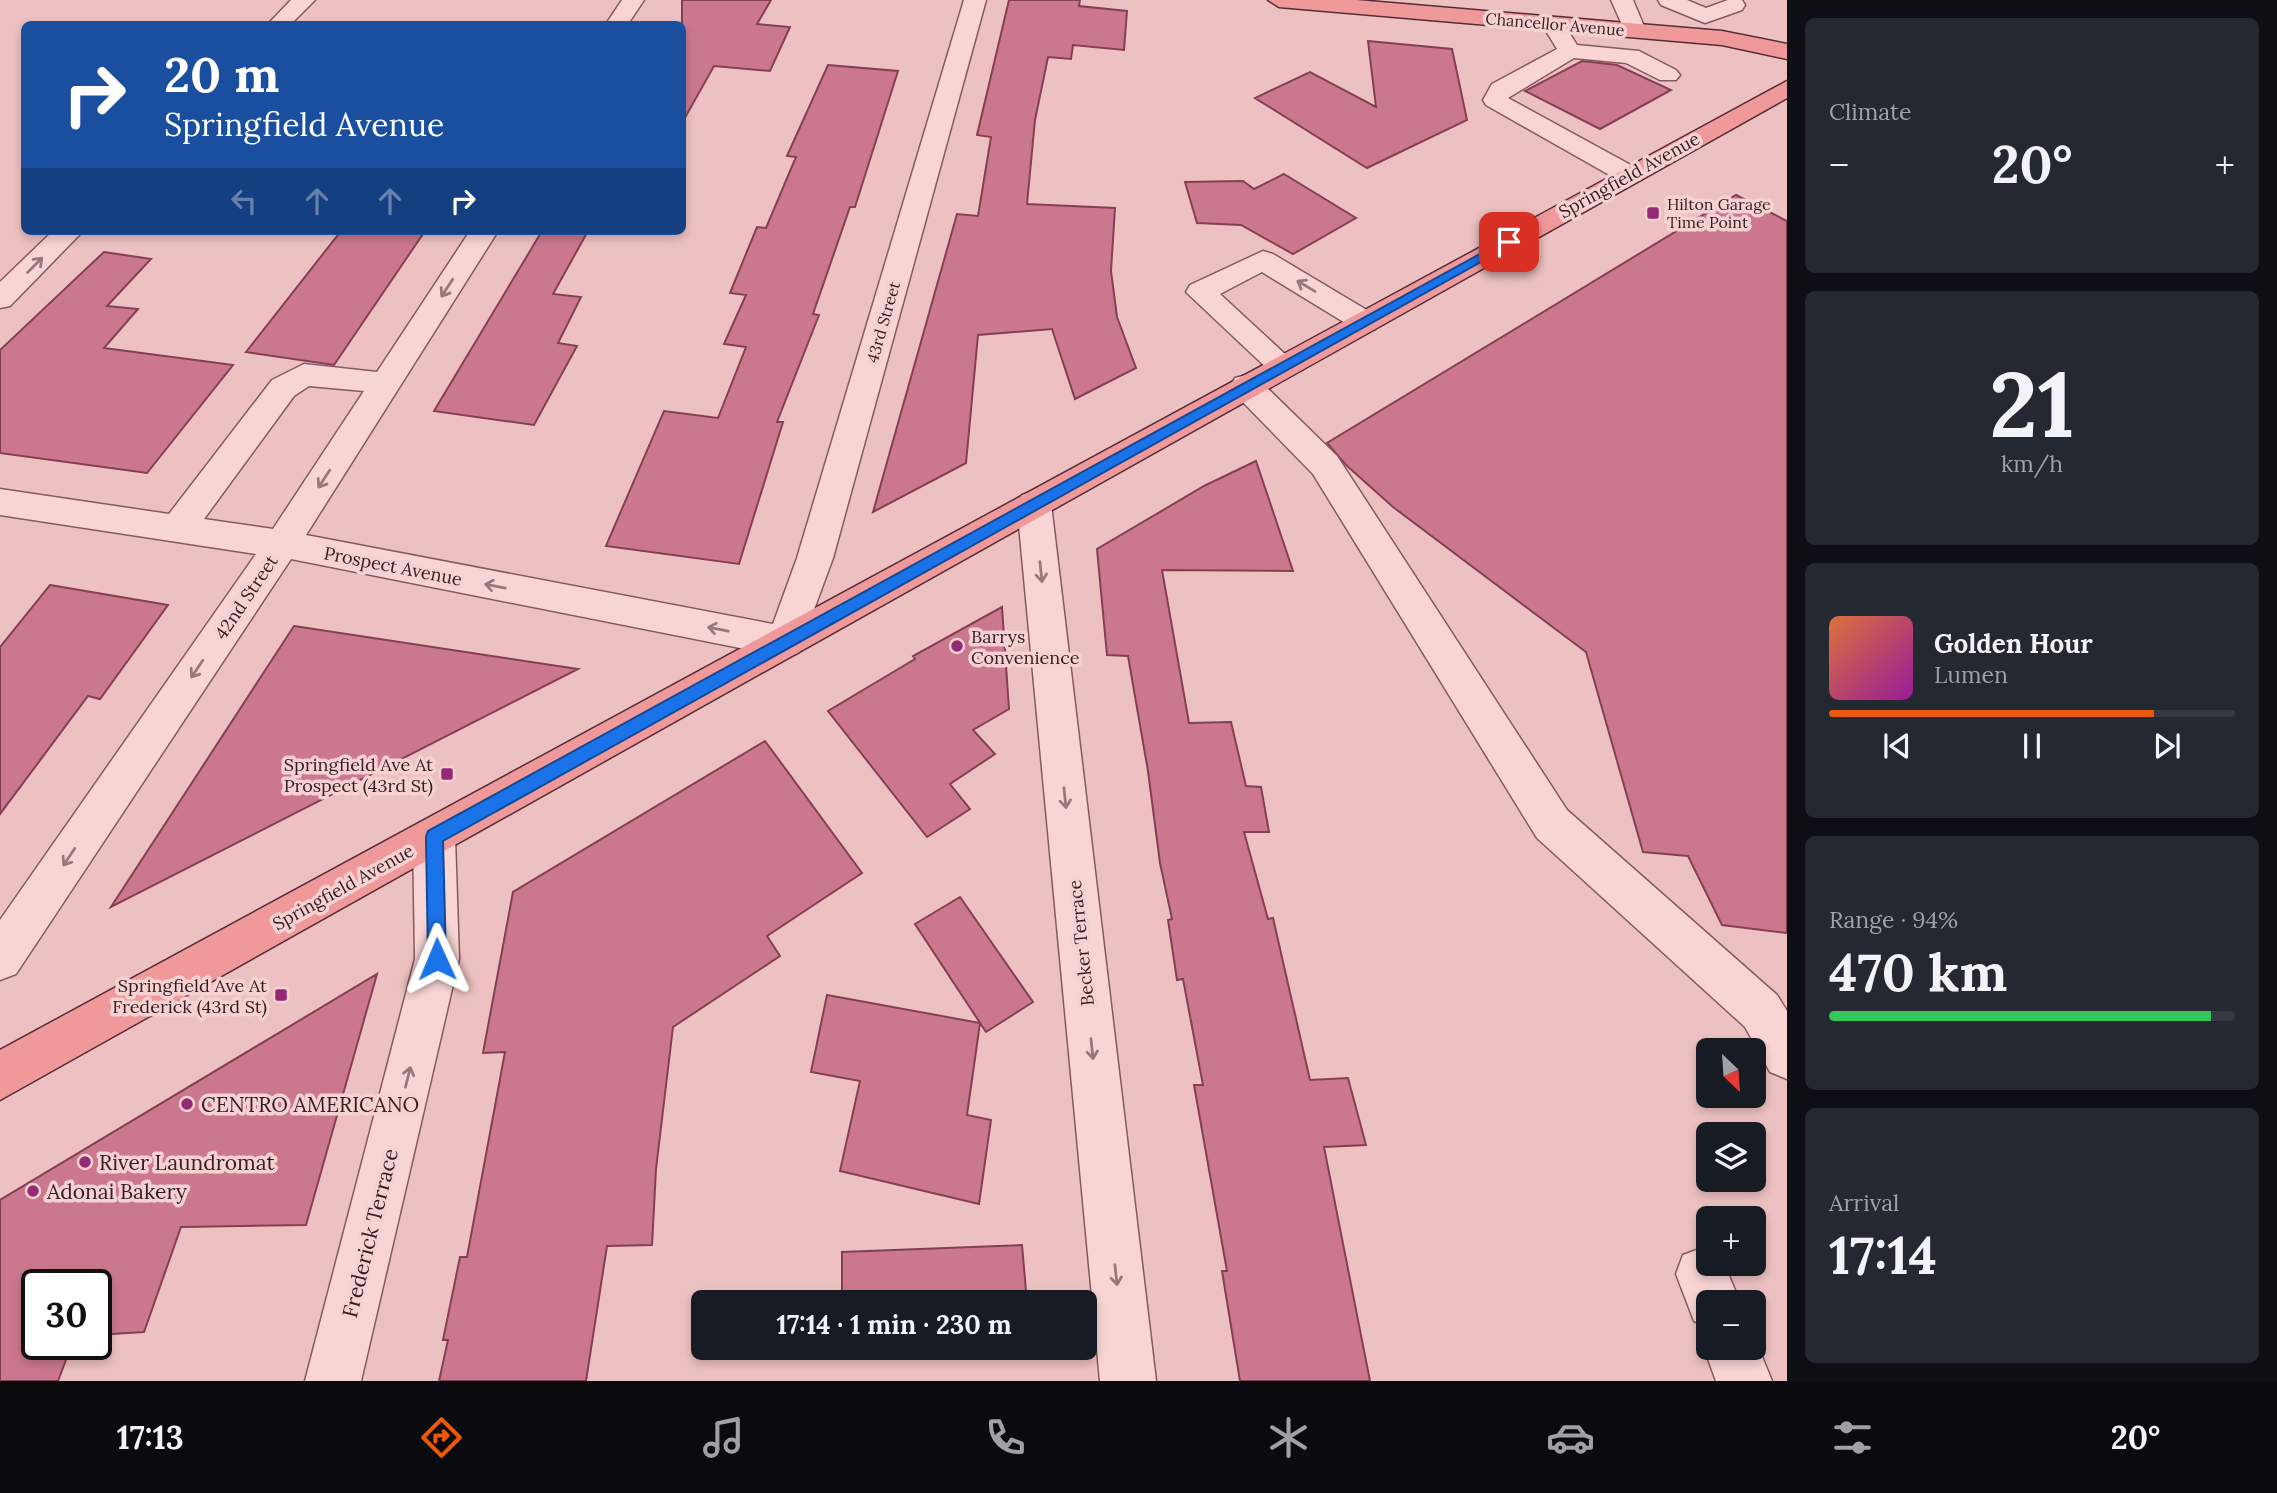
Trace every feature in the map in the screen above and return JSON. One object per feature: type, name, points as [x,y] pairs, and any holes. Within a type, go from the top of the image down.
[{"type":"main road","name":"Chancellor Avenue","points":[[1279,0],[1722,38],[1775,47],[1787,52]]},
{"type":"main road","name":"Springfield Avenue","points":[[0,1076],[1787,88]]},
{"type":"street","points":[[282,21],[304,0]]},
{"type":"street","points":[[620,21],[633,0]]},
{"type":"street","name":"43rd Street","points":[[785,642],[815,558],[975,0]]},
{"type":"street","points":[[1622,0],[1635,31]]},
{"type":"street","points":[[1669,0],[1700,9],[1734,5]]},
{"type":"street","points":[[1700,9],[1722,38]]},
{"type":"street","points":[[1552,23],[1570,51]]},
{"type":"street","points":[[1629,176],[1495,100],[1501,89],[1570,51],[1631,56],[1668,75]]},
{"type":"street","points":[[0,299],[65,235]]},
{"type":"street","name":"42nd Street","points":[[0,958],[282,544],[481,235]]},
{"type":"street","points":[[1283,366],[1200,292],[1263,260],[1364,322]]},
{"type":"street","points":[[178,528],[283,388],[304,375],[386,383]]},
{"type":"street","points":[[1247,386],[1325,465],[1552,824],[1761,1011],[1787,1055]]},
{"type":"street","name":"Prospect Avenue","points":[[0,502],[282,544],[785,642]]},
{"type":"street","name":"Becker Terrace","points":[[1034,504],[1128,1381]]},
{"type":"street","name":"Frederick Terrace","points":[[333,1381],[437,959],[435,837]]},
{"type":"street","points":[[1736,1360],[1744,1381]]},
{"type":"building","points":[[682,0],[771,0],[757,24],[790,27],[770,71],[714,66],[686,116],[686,21],[682,21]]},
{"type":"building","points":[[1009,0],[1080,0],[1079,6],[1127,11],[1124,50],[1073,45],[1071,59],[1048,57],[1035,120],[1027,204],[1115,208],[1111,271],[1117,317],[1136,368],[1075,399],[1052,329],[978,335],[966,463],[873,512],[957,214],[978,216],[991,137],[977,135]]},
{"type":"building","points":[[1368,41],[1452,49],[1467,120],[1367,168],[1255,98],[1310,72],[1376,107]]},
{"type":"building","points":[[1582,61],[1617,65],[1671,90],[1600,129],[1525,91]]},
{"type":"building","points":[[828,65],[898,71],[855,207],[850,207],[813,314],[819,315],[777,422],[783,422],[739,564],[606,546],[664,411],[718,418],[746,347],[724,344],[746,295],[730,293],[757,227],[766,228],[796,157],[787,156]]},
{"type":"building","points":[[1284,174],[1356,218],[1293,254],[1241,225],[1197,223],[1185,182],[1243,181],[1254,189]]},
{"type":"building","points":[[1736,195],[1787,221],[1787,933],[1722,925],[1688,856],[1643,852],[1586,652],[1393,507],[1346,465],[1327,443]]},
{"type":"building","points":[[338,235],[422,235],[334,365],[246,352]]},
{"type":"building","points":[[540,235],[586,235],[553,294],[581,297],[558,343],[577,346],[534,425],[434,411]]},
{"type":"building","points":[[104,252],[151,259],[107,306],[138,309],[104,348],[233,365],[147,473],[0,453],[0,350]]},
{"type":"building","points":[[1256,461],[1293,571],[1162,570],[1189,723],[1231,722],[1246,786],[1261,787],[1269,832],[1244,832],[1268,919],[1273,918],[1310,1080],[1348,1078],[1366,1145],[1324,1147],[1370,1381],[1240,1381],[1222,1271],[1227,1271],[1194,1085],[1203,1085],[1183,979],[1177,980],[1168,920],[1172,919],[1160,863],[1148,771],[1128,656],[1107,655],[1097,549],[1204,486]]},
{"type":"building","points":[[50,585],[168,605],[100,699],[88,696],[0,814],[0,647]]},
{"type":"building","points":[[1002,607],[1009,709],[973,730],[995,754],[950,784],[970,809],[927,837],[828,711],[915,659],[913,656]]},
{"type":"building","points":[[294,626],[578,669],[111,907]]},
{"type":"building","points":[[765,741],[862,873],[767,936],[780,956],[673,1027],[656,1169],[652,1245],[607,1246],[586,1381],[439,1381],[448,1340],[443,1340],[460,1257],[467,1257],[505,1052],[483,1053],[513,892]]},
{"type":"building","points":[[960,897],[1033,1002],[986,1032],[915,924]]},
{"type":"building","points":[[377,974],[306,1225],[181,1227],[144,1332],[112,1334],[112,1269],[21,1269],[21,1360],[66,1360],[58,1381],[0,1381],[0,1200]]},
{"type":"building","points":[[827,995],[980,1023],[967,1115],[991,1120],[979,1204],[840,1171],[860,1081],[811,1072]]},
{"type":"building","points":[[1022,1245],[1026,1290],[842,1290],[842,1252]]},
{"type":"place","name":"Hilton Garage Time Point","points":[[1653,213]]},
{"type":"place","name":"Barrys Convenience","points":[[957,646]]},
{"type":"place","name":"Springfield Ave At Prospect (43rd St)","points":[[447,774]]},
{"type":"place","name":"Springfield Ave At Frederick (43rd St)","points":[[281,995]]},
{"type":"place","name":"CENTRO AMERICANO","points":[[187,1104]]},
{"type":"place","name":"River Laundromat","points":[[85,1162]]},
{"type":"place","name":"Adonai Bakery","points":[[33,1191]]},
{"type":"route","points":[[437,959],[435,837],[1509,242]]}]
